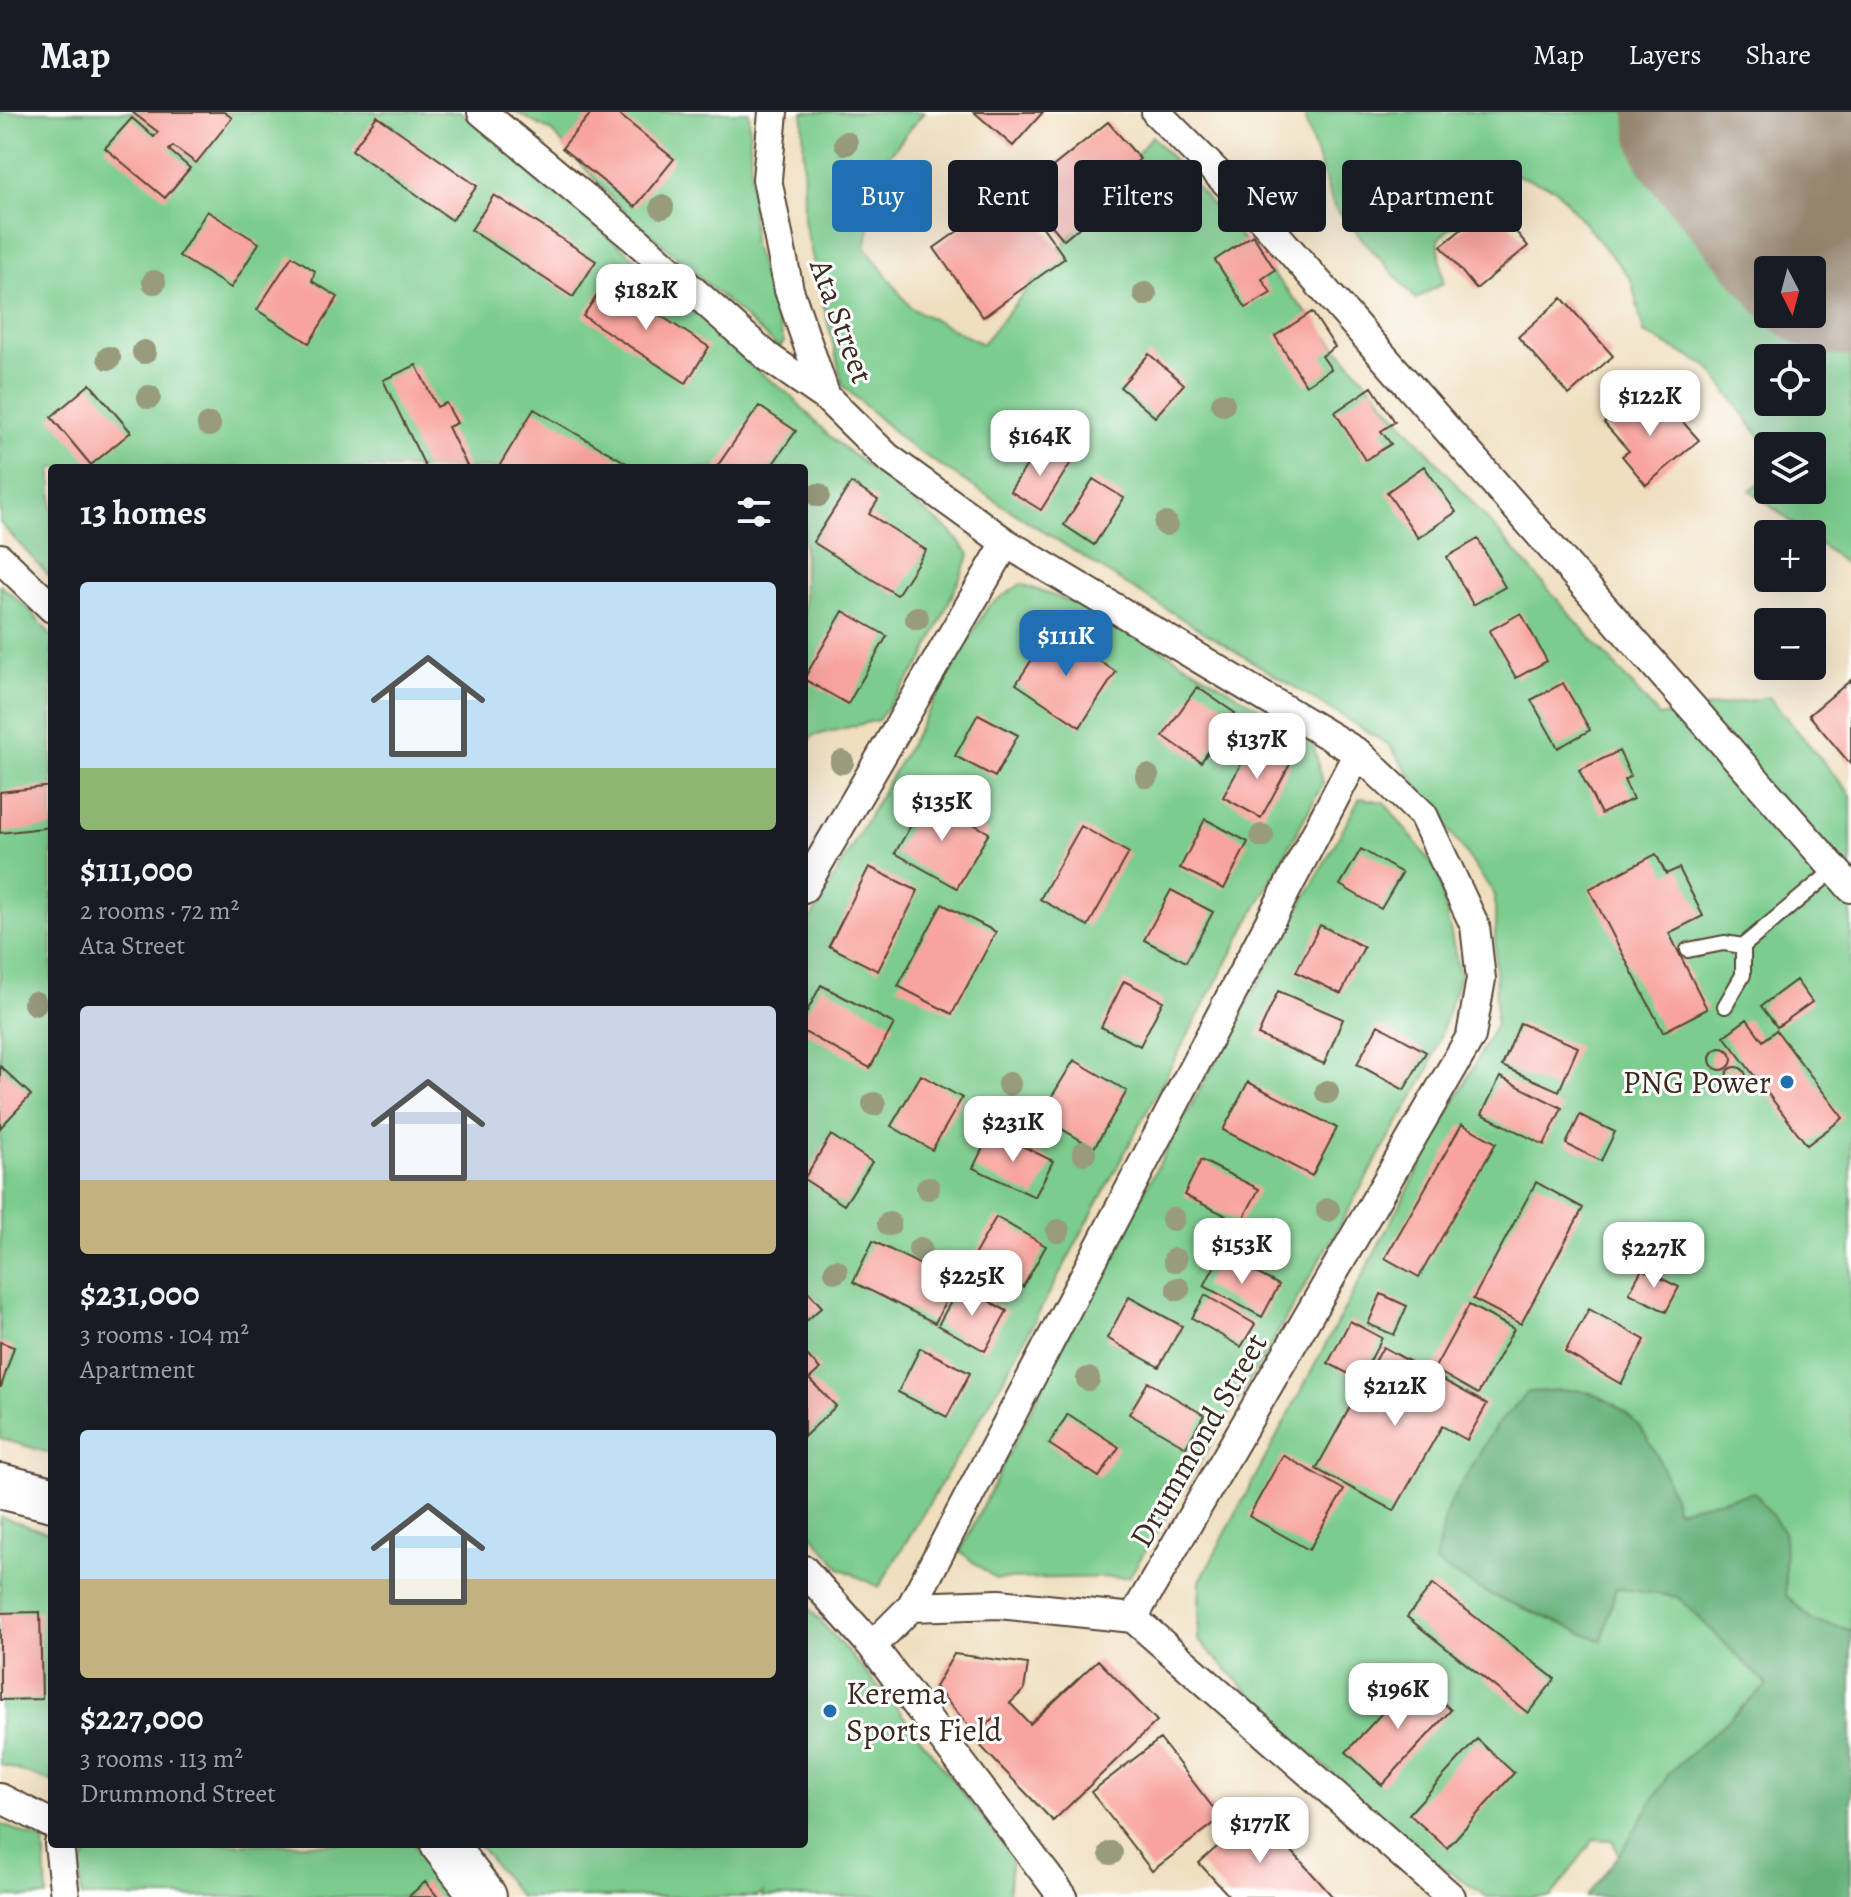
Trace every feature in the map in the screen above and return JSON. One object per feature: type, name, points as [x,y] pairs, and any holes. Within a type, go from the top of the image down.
[{"type":"highway","points":[[0,1486],[48,1498]]},
{"type":"highway","points":[[446,1848],[484,1897]]},
{"type":"street","points":[[482,112],[635,239],[768,357],[826,397]]},
{"type":"street","name":"Ata Street","points":[[773,112],[767,179],[789,290],[826,397],[887,457],[1006,543],[1358,753]]},
{"type":"street","points":[[1156,112],[1256,212],[1843,878]]},
{"type":"street","points":[[808,881],[1006,543]]},
{"type":"street","points":[[0,558],[48,604]]},
{"type":"street","points":[[872,1646],[911,1607],[1358,753]]},
{"type":"street","name":"Drummond Street","points":[[1133,1618],[1471,1036],[1481,979],[1475,926],[1423,815],[1358,753]]},
{"type":"street","points":[[808,1574],[872,1646],[1060,1896]]},
{"type":"street","points":[[911,1607],[999,1604],[1133,1618],[1451,1897]]},
{"type":"street","points":[[0,1798],[48,1822]]},
{"type":"street","points":[[59,1848],[65,1897]]},
{"type":"lane","points":[[1688,950],[1724,943],[1743,946],[1843,878]]},
{"type":"lane","points":[[1725,1006],[1743,975],[1743,946]]},
{"type":"green space","points":[[0,112],[461,112],[689,304],[758,371],[790,395],[829,436],[951,532],[970,555],[923,660],[878,720],[812,736],[808,746],[808,464],[48,464],[48,575],[0,523]]},
{"type":"green space","points":[[516,112],[749,112],[753,245],[784,342],[779,348],[619,206],[552,132]]},
{"type":"green space","points":[[803,112],[924,112],[885,160],[832,160],[832,232],[868,232],[865,247],[911,308],[982,344],[1074,231],[1202,232],[1202,193],[1218,212],[1218,232],[1236,232],[1659,716],[1769,697],[1851,795],[1851,1897],[1631,1879],[1612,1840],[1594,1839],[1551,1897],[1487,1897],[1417,1849],[1301,1745],[1198,1640],[1200,1581],[1496,1024],[1495,895],[1389,745],[1127,585],[910,446],[843,386],[804,221]]},
{"type":"green space","points":[[1309,112],[1699,112],[1820,256],[1754,256],[1754,328],[1826,328],[1826,263],[1851,293],[1851,568],[1826,549],[1826,520],[1789,520],[1768,504],[1826,504],[1826,432],[1756,432],[1709,367],[1644,333],[1631,279],[1555,188],[1522,177],[1522,160],[1342,160],[1342,216],[1334,207],[1326,183],[1326,160],[1318,160],[1305,120]]},
{"type":"green space","points":[[1808,112],[1851,112],[1851,163]]},
{"type":"green space","points":[[1152,136],[1173,160],[1132,160]]},
{"type":"green space","points":[[1356,232],[1446,232],[1438,239],[1443,283],[1416,299]]},
{"type":"green space","points":[[1021,584],[1098,612],[1312,739],[1323,783],[999,1387],[879,1587],[840,1568],[808,1530],[808,924],[988,606]]},
{"type":"green space","points":[[0,585],[29,609],[48,632],[48,1453],[0,1438]]},
{"type":"green space","points":[[1360,798],[1384,802],[1437,870],[1460,976],[1429,1069],[1268,1350],[1129,1577],[996,1579],[960,1552],[1096,1279]]},
{"type":"green space","points":[[1583,1391],[1609,1401],[1625,1412],[1638,1425],[1657,1456],[1677,1510],[1755,1492],[1784,1532],[1786,1595],[1812,1620],[1851,1630],[1851,1897],[1586,1897],[1622,1851],[1670,1772],[1767,1685],[1678,1597],[1616,1588],[1602,1641],[1485,1592],[1435,1563],[1447,1509],[1495,1427],[1528,1392]]},
{"type":"green space","points":[[0,1517],[48,1533],[48,1781],[0,1764]]},
{"type":"green space","points":[[808,1607],[894,1704],[1012,1857],[1008,1897],[762,1897],[763,1893],[757,1897],[520,1897],[481,1848],[808,1848]]},
{"type":"green space","points":[[0,1824],[44,1841],[47,1897],[0,1897]]},
{"type":"green space","points":[[91,1848],[416,1848],[457,1897],[82,1897],[79,1870]]},
{"type":"building","points":[[132,112],[224,112],[232,118],[196,163],[173,146],[169,150],[190,168],[165,198],[105,148],[132,118],[154,137],[158,132]]},
{"type":"building","points":[[592,112],[616,112],[674,159],[635,207],[562,148]]},
{"type":"building","points":[[974,112],[1043,112],[1013,146]]},
{"type":"building","points":[[377,116],[477,186],[452,220],[352,150]]},
{"type":"building","points":[[1108,122],[1140,159],[1074,160],[1074,232],[1064,240],[1057,232],[1058,163]]},
{"type":"building","points":[[494,195],[596,261],[573,297],[471,230]]},
{"type":"building","points":[[207,211],[259,243],[231,288],[179,256]]},
{"type":"building","points":[[957,232],[1046,232],[1065,258],[983,317],[934,248]]},
{"type":"building","points":[[1458,232],[1516,232],[1528,246],[1476,289],[1441,246]]},
{"type":"building","points":[[1253,235],[1275,270],[1262,279],[1271,293],[1246,308],[1215,260]]},
{"type":"building","points":[[292,256],[315,271],[312,281],[338,297],[309,343],[257,310]]},
{"type":"building","points":[[607,281],[709,347],[686,383],[583,316]]},
{"type":"building","points":[[1562,298],[1613,356],[1569,395],[1518,337]]},
{"type":"building","points":[[1312,312],[1335,347],[1322,356],[1331,369],[1306,385],[1275,336]]},
{"type":"building","points":[[1149,354],[1184,384],[1155,417],[1120,387]]},
{"type":"building","points":[[416,365],[437,407],[446,403],[457,423],[448,427],[466,464],[424,464],[383,380]]},
{"type":"building","points":[[90,384],[131,432],[90,464],[51,417]]},
{"type":"building","points":[[1372,387],[1395,422],[1381,431],[1391,444],[1365,460],[1335,412]]},
{"type":"building","points":[[1638,393],[1662,421],[1674,412],[1699,440],[1646,485],[1622,456],[1629,451],[1604,423]]},
{"type":"building","points":[[759,406],[796,431],[773,464],[719,464]]},
{"type":"building","points":[[534,409],[628,464],[500,464]]},
{"type":"building","points":[[1040,445],[1070,464],[1041,510],[1010,491]]},
{"type":"building","points":[[1424,466],[1456,512],[1418,538],[1387,492]]},
{"type":"building","points":[[1093,479],[1124,498],[1094,545],[1064,525]]},
{"type":"building","points":[[851,483],[878,500],[869,514],[926,550],[897,595],[813,542]]},
{"type":"building","points":[[1478,539],[1505,587],[1473,605],[1447,557]]},
{"type":"building","points":[[843,611],[887,636],[848,704],[808,681],[808,672]]},
{"type":"building","points":[[1521,613],[1547,661],[1516,678],[1489,631]]},
{"type":"building","points":[[1052,629],[1116,672],[1080,727],[1016,684]]},
{"type":"building","points":[[1851,680],[1851,765],[1809,715]]},
{"type":"building","points":[[1563,683],[1590,730],[1558,748],[1531,700]]},
{"type":"building","points":[[1197,687],[1235,713],[1201,762],[1163,736]]},
{"type":"building","points":[[978,714],[1018,735],[995,777],[955,756]]},
{"type":"building","points":[[1252,744],[1290,764],[1261,818],[1223,797]]},
{"type":"building","points":[[1619,751],[1631,776],[1624,780],[1633,799],[1601,814],[1579,770]]},
{"type":"building","points":[[48,786],[48,827],[0,833],[0,792]]},
{"type":"building","points":[[927,797],[989,833],[957,888],[895,853]]},
{"type":"building","points":[[1205,819],[1248,842],[1224,889],[1180,868]]},
{"type":"building","points":[[1081,826],[1129,853],[1088,926],[1040,899]]},
{"type":"building","points":[[1361,849],[1402,873],[1381,909],[1340,885]]},
{"type":"building","points":[[1656,854],[1666,874],[1679,868],[1703,916],[1669,933],[1707,1009],[1663,1032],[1589,889]]},
{"type":"building","points":[[869,867],[918,891],[878,971],[829,946]]},
{"type":"building","points":[[1171,890],[1213,912],[1186,962],[1144,940]]},
{"type":"building","points":[[942,904],[996,932],[952,1014],[898,986]]},
{"type":"building","points":[[1320,925],[1364,947],[1341,994],[1296,972]]},
{"type":"building","points":[[1796,980],[1812,1002],[1777,1027],[1761,1006]]},
{"type":"building","points":[[1124,981],[1163,1001],[1140,1046],[1101,1027]]},
{"type":"building","points":[[821,985],[894,1024],[870,1068],[808,1034],[808,1009]]},
{"type":"building","points":[[1278,991],[1343,1019],[1324,1064],[1258,1035]]},
{"type":"building","name":"PNG Power","points":[[1747,1019],[1763,1041],[1776,1030],[1843,1118],[1807,1145],[1724,1036]]},
{"type":"building","points":[[1520,1023],[1578,1047],[1559,1091],[1502,1066]]},
{"type":"building","points":[[1378,1025],[1426,1052],[1404,1090],[1357,1064]]},
{"type":"building","points":[[1721,1048],[1729,1051],[1732,1059],[1729,1067],[1721,1070],[1713,1067],[1710,1059],[1713,1051]]},
{"type":"building","points":[[1074,1060],[1127,1091],[1094,1148],[1040,1116]]},
{"type":"building","points":[[0,1066],[31,1095],[0,1128]]},
{"type":"building","points":[[1736,1067],[1743,1070],[1746,1077],[1743,1084],[1736,1087],[1729,1084],[1726,1077],[1729,1070]]},
{"type":"building","points":[[921,1075],[962,1098],[932,1150],[891,1126]]},
{"type":"building","points":[[1500,1077],[1562,1108],[1544,1145],[1482,1114]]},
{"type":"building","points":[[1248,1082],[1337,1128],[1312,1176],[1223,1130]]},
{"type":"building","points":[[1580,1115],[1615,1132],[1601,1161],[1566,1144]]},
{"type":"building","points":[[1462,1124],[1496,1143],[1419,1277],[1385,1258]]},
{"type":"building","points":[[991,1131],[1053,1161],[1035,1197],[973,1168]]},
{"type":"building","points":[[831,1135],[872,1162],[844,1205],[808,1182],[808,1172]]},
{"type":"building","points":[[1201,1160],[1259,1189],[1241,1223],[1184,1195]]},
{"type":"building","points":[[1536,1182],[1583,1208],[1521,1324],[1473,1299]]},
{"type":"building","points":[[996,1217],[1046,1246],[1023,1287],[972,1259]]},
{"type":"building","points":[[873,1241],[955,1282],[935,1323],[853,1282]]},
{"type":"building","points":[[1221,1254],[1279,1285],[1262,1317],[1204,1286]]},
{"type":"building","points":[[1642,1269],[1679,1287],[1666,1312],[1629,1293]]},
{"type":"building","points":[[960,1285],[1007,1311],[985,1351],[938,1325]]},
{"type":"building","points":[[808,1291],[822,1307],[808,1319]]},
{"type":"building","points":[[1381,1294],[1407,1306],[1394,1335],[1368,1324]]},
{"type":"building","points":[[1205,1295],[1255,1324],[1241,1347],[1192,1318]]},
{"type":"building","points":[[1129,1297],[1182,1326],[1159,1367],[1107,1338]]},
{"type":"building","points":[[1469,1305],[1514,1329],[1478,1394],[1434,1369]]},
{"type":"building","points":[[1589,1309],[1645,1340],[1621,1384],[1565,1352]]},
{"type":"building","points":[[1350,1321],[1382,1338],[1360,1380],[1328,1363]]},
{"type":"building","points":[[0,1342],[14,1347],[1,1387],[0,1387]]},
{"type":"building","points":[[1383,1347],[1487,1404],[1467,1440],[1442,1426],[1394,1511],[1316,1469]]},
{"type":"building","points":[[920,1348],[970,1373],[947,1417],[898,1392]]},
{"type":"building","points":[[808,1356],[820,1369],[809,1379],[836,1406],[808,1433]]},
{"type":"building","points":[[1148,1382],[1204,1415],[1186,1447],[1129,1414]]},
{"type":"building","points":[[1068,1414],[1119,1447],[1099,1477],[1049,1444]]},
{"type":"building","points":[[1283,1455],[1344,1490],[1309,1550],[1249,1516]]},
{"type":"building","points":[[1433,1584],[1555,1679],[1528,1713],[1407,1617]]},
{"type":"building","points":[[40,1612],[42,1699],[0,1700],[0,1613]]},
{"type":"building","points":[[954,1654],[1028,1664],[1024,1690],[1010,1703],[1030,1724],[1098,1660],[1157,1721],[1053,1821],[973,1738],[996,1716],[975,1733],[935,1687]]},
{"type":"building","points":[[1415,1677],[1451,1710],[1382,1785],[1346,1752]]},
{"type":"building","points":[[1160,1739],[1221,1818],[1152,1871],[1091,1792]]},
{"type":"building","points":[[1477,1739],[1514,1773],[1447,1848],[1409,1814]]},
{"type":"building","points":[[1256,1812],[1333,1897],[1230,1897],[1199,1863]]},
{"type":"building","points":[[425,1882],[438,1897],[408,1897]]},
{"type":"runway","points":[[1750,112],[1851,232]]},
{"type":"place","name":"PNG Power","points":[[1787,1082]]},
{"type":"place","name":"Kerema Sports Field","points":[[830,1711]]}]
